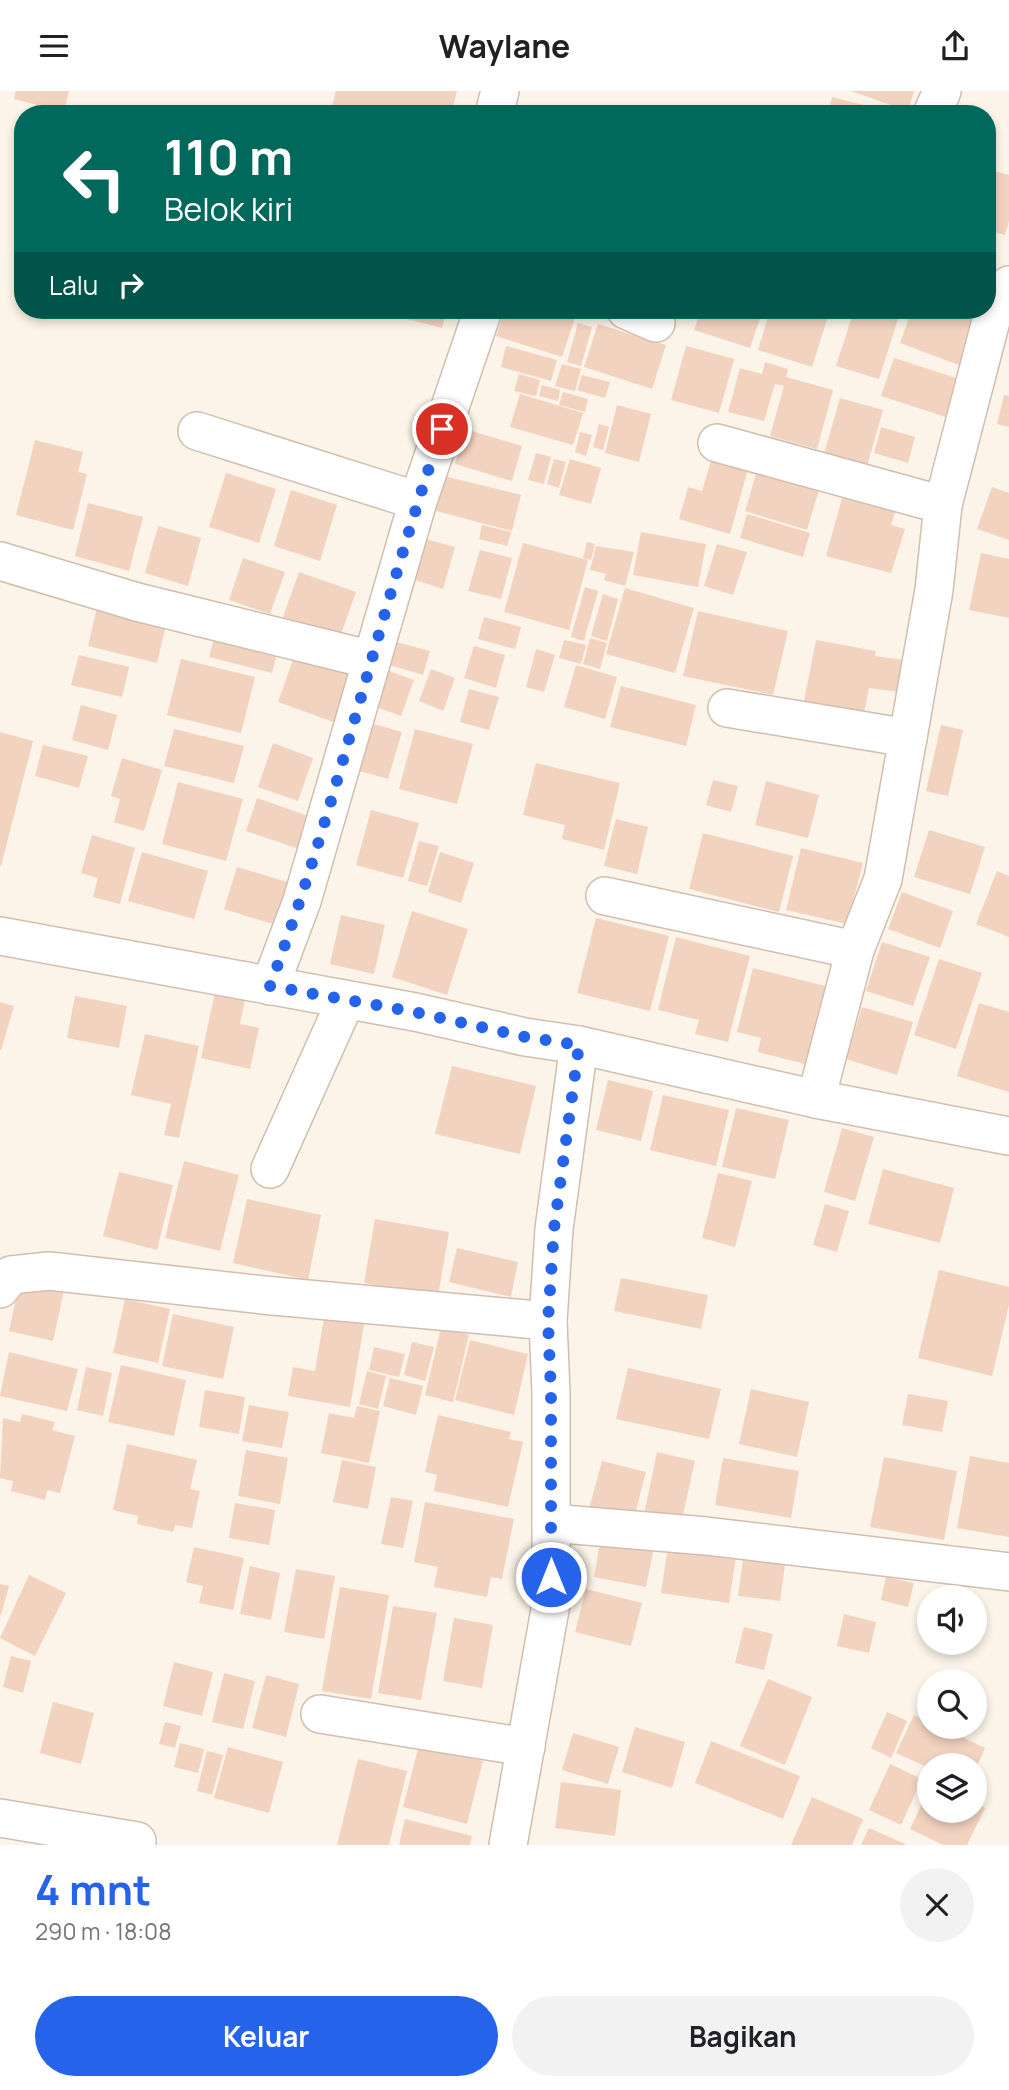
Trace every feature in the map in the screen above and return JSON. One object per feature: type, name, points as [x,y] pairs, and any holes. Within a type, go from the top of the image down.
[{"type":"street","points":[[270,986],[302,901],[418,501],[479,319]]},
{"type":"street","points":[[817,1099],[855,950],[883,879],[934,590],[943,505],[991,319]]},
{"type":"street","points":[[197,431],[418,501]]},
{"type":"street","points":[[717,443],[943,505]]},
{"type":"street","points":[[0,561],[137,602],[372,660]]},
{"type":"street","points":[[727,708],[908,738]]},
{"type":"street","points":[[605,895],[855,950]]},
{"type":"street","points":[[0,936],[346,1000],[525,1037],[579,1045],[817,1099],[1009,1136]]},
{"type":"street","points":[[270,1169],[346,1000]]},
{"type":"street","points":[[508,1845],[551,1604],[551,1393],[548,1321],[554,1229],[579,1045]]},
{"type":"street","points":[[0,1289],[11,1275],[49,1271],[263,1295],[548,1321]]},
{"type":"street","points":[[551,1524],[706,1536],[1009,1572]]},
{"type":"street","points":[[320,1714],[526,1747]]},
{"type":"street","points":[[0,1818],[143,1844]]},
{"type":"building","points":[[16,91],[69,91],[66,105],[37,105],[14,99]]},
{"type":"building","points":[[336,91],[457,91],[453,105],[332,105]]},
{"type":"building","points":[[851,91],[914,91],[910,105],[891,105]]},
{"type":"building","points":[[832,97],[863,105],[830,105]]},
{"type":"building","points":[[996,171],[1009,175],[1009,221],[1005,235],[996,232]]},
{"type":"building","points":[[407,319],[444,319],[442,328]]},
{"type":"building","points":[[502,319],[575,319],[562,357],[496,336]]},
{"type":"building","points":[[698,319],[760,319],[750,348],[694,330]]},
{"type":"building","points":[[767,319],[827,319],[812,367],[758,350]]},
{"type":"building","points":[[851,319],[898,319],[879,379],[836,366]]},
{"type":"building","points":[[909,319],[982,319],[964,367],[900,343]]},
{"type":"building","points":[[578,323],[592,327],[581,366],[567,362]]},
{"type":"building","points":[[598,324],[666,345],[652,389],[584,367]]},
{"type":"building","points":[[506,346],[557,360],[551,381],[501,367]]},
{"type":"building","points":[[686,346],[734,359],[719,413],[671,400]]},
{"type":"building","points":[[894,358],[959,379],[946,417],[881,396]]},
{"type":"building","points":[[765,362],[788,369],[786,377],[833,390],[817,449],[770,436],[784,386],[775,384],[764,421],[728,412],[740,368],[762,374]]},
{"type":"building","points":[[562,364],[581,369],[575,391],[555,386]]},
{"type":"building","points":[[519,374],[540,380],[536,396],[514,391]]},
{"type":"building","points":[[582,375],[610,382],[605,398],[577,390]]},
{"type":"building","points":[[542,385],[560,390],[558,401],[539,396]]},
{"type":"building","points":[[563,392],[588,399],[585,412],[559,405]]},
{"type":"building","points":[[520,394],[583,413],[573,445],[510,427]]},
{"type":"building","points":[[1004,395],[1009,396],[1009,427],[997,424]]},
{"type":"building","points":[[840,398],[883,410],[865,473],[822,461]]},
{"type":"building","points":[[617,405],[651,414],[639,462],[605,453]]},
{"type":"building","points":[[599,424],[609,427],[603,450],[593,447]]},
{"type":"building","points":[[881,427],[915,437],[908,463],[874,453]]},
{"type":"building","points":[[465,429],[522,446],[512,481],[455,464]]},
{"type":"building","points":[[580,432],[592,435],[586,456],[575,452]]},
{"type":"building","points":[[35,440],[83,452],[78,472],[87,474],[73,530],[16,515]]},
{"type":"building","points":[[536,453],[551,457],[544,484],[528,480]]},
{"type":"building","points":[[713,454],[749,466],[730,534],[679,519],[688,487],[702,491]]},
{"type":"building","points":[[554,459],[566,462],[559,488],[547,484]]},
{"type":"building","points":[[570,459],[601,468],[591,504],[559,495]]},
{"type":"building","points":[[760,461],[822,480],[807,530],[745,511]]},
{"type":"building","points":[[226,473],[276,489],[259,543],[209,527]]},
{"type":"building","points":[[444,476],[521,495],[512,531],[436,511]]},
{"type":"building","points":[[992,487],[1009,493],[1009,540],[977,529]]},
{"type":"building","points":[[291,490],[337,505],[320,561],[274,546]]},
{"type":"building","points":[[844,491],[897,506],[891,525],[905,529],[891,573],[826,556]]},
{"type":"building","points":[[88,503],[143,517],[129,571],[75,556]]},
{"type":"building","points":[[747,514],[810,533],[803,557],[740,538]]},
{"type":"building","points":[[482,525],[511,532],[507,546],[479,539]]},
{"type":"building","points":[[158,526],[201,538],[188,586],[145,573]]},
{"type":"building","points":[[641,532],[706,544],[698,587],[633,575]]},
{"type":"building","points":[[418,537],[455,547],[443,589],[406,577]]},
{"type":"building","points":[[587,542],[595,544],[591,560],[583,558]]},
{"type":"building","points":[[523,543],[588,560],[569,630],[504,612]]},
{"type":"building","points":[[717,544],[747,552],[733,595],[704,586]]},
{"type":"building","points":[[596,546],[634,552],[625,586],[604,580],[606,574],[590,570]]},
{"type":"building","points":[[480,550],[512,558],[501,599],[468,591]]},
{"type":"building","points":[[981,553],[1009,559],[1009,618],[969,610]]},
{"type":"building","points":[[243,558],[285,572],[270,614],[229,600]]},
{"type":"building","points":[[299,572],[356,592],[340,637],[283,617]]},
{"type":"building","points":[[585,587],[598,591],[584,641],[571,637]]},
{"type":"building","points":[[625,588],[694,608],[675,673],[606,654]]},
{"type":"building","points":[[603,594],[618,599],[607,641],[591,636]]},
{"type":"building","points":[[100,595],[169,613],[157,663],[88,646]]},
{"type":"building","points":[[698,611],[788,631],[773,695],[683,676]]},
{"type":"building","points":[[484,617],[521,627],[515,649],[478,639]]},
{"type":"building","points":[[217,626],[280,641],[272,673],[209,657]]},
{"type":"building","points":[[590,638],[607,643],[600,669],[583,664]]},
{"type":"building","points":[[389,640],[430,651],[423,675],[383,663]]},
{"type":"building","points":[[564,640],[586,645],[581,664],[559,658]]},
{"type":"building","points":[[816,640],[876,651],[875,656],[904,660],[899,692],[869,688],[863,718],[803,706]]},
{"type":"building","points":[[474,646],[505,655],[496,688],[464,678]]},
{"type":"building","points":[[536,649],[555,655],[544,692],[526,687]]},
{"type":"building","points":[[296,651],[357,673],[339,724],[278,702]]},
{"type":"building","points":[[79,655],[129,667],[122,697],[71,685]]},
{"type":"building","points":[[181,659],[255,677],[241,733],[167,715]]},
{"type":"building","points":[[576,665],[617,677],[605,719],[564,707]]},
{"type":"building","points":[[378,667],[414,680],[401,716],[365,703]]},
{"type":"building","points":[[431,669],[455,678],[443,711],[419,701]]},
{"type":"building","points":[[621,686],[696,705],[686,746],[610,727]]},
{"type":"building","points":[[469,689],[499,697],[489,730],[460,722]]},
{"type":"building","points":[[81,705],[117,715],[108,750],[72,740]]},
{"type":"building","points":[[363,721],[402,732],[388,779],[349,768]]},
{"type":"building","points":[[941,725],[963,730],[948,796],[926,791]]},
{"type":"building","points":[[174,729],[244,746],[234,783],[164,766]]},
{"type":"building","points":[[415,729],[473,744],[457,804],[399,789]]},
{"type":"building","points":[[0,732],[33,741],[1,866],[0,866]]},
{"type":"building","points":[[273,743],[313,758],[298,801],[258,787]]},
{"type":"building","points":[[43,745],[88,756],[79,788],[35,776]]},
{"type":"building","points":[[122,758],[162,770],[144,831],[114,822],[120,799],[111,796]]},
{"type":"building","points":[[536,763],[620,783],[604,850],[562,839],[565,825],[523,815]]},
{"type":"building","points":[[713,780],[738,786],[731,812],[706,805]]},
{"type":"building","points":[[766,781],[819,795],[808,838],[755,825]]},
{"type":"building","points":[[178,782],[243,799],[226,861],[162,844]]},
{"type":"building","points":[[257,798],[311,817],[299,849],[246,831]]},
{"type":"building","points":[[371,810],[419,823],[403,878],[356,865]]},
{"type":"building","points":[[616,819],[648,827],[637,874],[604,866]]},
{"type":"building","points":[[929,830],[985,847],[970,894],[914,877]]},
{"type":"building","points":[[703,833],[793,856],[779,912],[689,889]]},
{"type":"building","points":[[92,835],[135,848],[120,904],[93,897],[98,878],[81,873]]},
{"type":"building","points":[[419,841],[439,846],[427,886],[408,881]]},
{"type":"building","points":[[801,848],[863,863],[847,924],[786,910]]},
{"type":"building","points":[[142,852],[208,871],[194,919],[128,901]]},
{"type":"building","points":[[440,852],[474,863],[461,903],[428,892]]},
{"type":"building","points":[[237,867],[291,883],[279,926],[224,909]]},
{"type":"building","points":[[997,871],[1009,876],[1009,937],[976,924]]},
{"type":"building","points":[[902,892],[953,911],[940,948],[888,929]]},
{"type":"building","points":[[412,911],[468,929],[447,995],[392,977]]},
{"type":"building","points":[[341,915],[385,925],[374,974],[330,964]]},
{"type":"building","points":[[596,918],[669,936],[650,1011],[577,993]]},
{"type":"building","points":[[676,937],[750,956],[728,1042],[695,1034],[699,1020],[658,1010]]},
{"type":"building","points":[[882,942],[930,957],[913,1006],[866,991]]},
{"type":"building","points":[[939,959],[982,973],[956,1049],[914,1035]]},
{"type":"building","points":[[753,968],[829,987],[809,1065],[758,1052],[761,1038],[737,1032]]},
{"type":"building","points":[[215,992],[245,999],[240,1024],[259,1028],[250,1069],[201,1058]]},
{"type":"building","points":[[75,996],[127,1006],[119,1048],[67,1038]]},
{"type":"building","points":[[0,1002],[14,1006],[1,1050],[0,1050]]},
{"type":"building","points":[[979,1003],[1009,1012],[1009,1092],[957,1076]]},
{"type":"building","points":[[862,1007],[913,1022],[897,1075],[846,1059]]},
{"type":"building","points":[[145,1034],[199,1046],[179,1138],[164,1135],[171,1104],[131,1095]]},
{"type":"building","points":[[452,1066],[536,1086],[520,1154],[435,1134]]},
{"type":"building","points":[[608,1080],[653,1091],[641,1141],[596,1130]]},
{"type":"building","points":[[663,1095],[729,1110],[716,1166],[650,1150]]},
{"type":"building","points":[[736,1108],[789,1120],[775,1179],[722,1167]]},
{"type":"building","points":[[842,1128],[874,1137],[855,1201],[824,1192]]},
{"type":"building","points":[[184,1161],[239,1175],[220,1251],[165,1238]]},
{"type":"building","points":[[883,1169],[954,1188],[940,1243],[868,1224]]},
{"type":"building","points":[[119,1172],[173,1185],[157,1250],[103,1236]]},
{"type":"building","points":[[718,1173],[752,1181],[735,1247],[702,1238]]},
{"type":"building","points":[[247,1199],[321,1215],[308,1280],[233,1263]]},
{"type":"building","points":[[825,1204],[849,1211],[837,1252],[813,1245]]},
{"type":"building","points":[[375,1219],[449,1232],[438,1296],[364,1283]]},
{"type":"building","points":[[457,1248],[518,1262],[511,1297],[449,1282]]},
{"type":"building","points":[[939,1270],[1009,1287],[1009,1305],[992,1376],[918,1358]]},
{"type":"building","points":[[21,1276],[65,1286],[53,1341],[9,1331]]},
{"type":"building","points":[[621,1278],[708,1295],[701,1329],[614,1311]]},
{"type":"building","points":[[125,1299],[170,1309],[158,1363],[113,1353]]},
{"type":"building","points":[[325,1312],[365,1319],[350,1407],[288,1396],[293,1367],[315,1371]]},
{"type":"building","points":[[173,1314],[234,1327],[223,1379],[162,1366]]},
{"type":"building","points":[[441,1328],[469,1335],[453,1402],[425,1395]]},
{"type":"building","points":[[470,1340],[528,1354],[514,1415],[455,1400]]},
{"type":"building","points":[[412,1342],[434,1347],[425,1381],[404,1375]]},
{"type":"building","points":[[374,1347],[405,1354],[399,1377],[369,1370]]},
{"type":"building","points":[[9,1352],[78,1369],[67,1411],[0,1396]]},
{"type":"building","points":[[121,1365],[186,1380],[174,1436],[108,1422]]},
{"type":"building","points":[[86,1367],[112,1373],[103,1416],[77,1410]]},
{"type":"building","points":[[628,1368],[721,1389],[709,1439],[616,1419]]},
{"type":"building","points":[[367,1371],[386,1376],[378,1409],[359,1404]]},
{"type":"building","points":[[390,1378],[423,1386],[416,1415],[383,1406]]},
{"type":"building","points":[[751,1389],[809,1402],[797,1457],[739,1444]]},
{"type":"building","points":[[205,1390],[245,1397],[239,1434],[199,1427]]},
{"type":"building","points":[[908,1394],[948,1401],[942,1432],[902,1425]]},
{"type":"building","points":[[249,1405],[289,1412],[282,1448],[242,1441]]},
{"type":"building","points":[[357,1406],[380,1411],[369,1463],[321,1453],[329,1413],[354,1418]]},
{"type":"building","points":[[22,1414],[55,1422],[52,1430],[75,1436],[60,1493],[47,1490],[45,1500],[11,1491],[13,1481],[0,1478],[3,1418],[20,1422]]},
{"type":"building","points":[[438,1415],[511,1432],[509,1439],[523,1442],[508,1507],[434,1491],[437,1475],[425,1472]]},
{"type":"building","points":[[127,1444],[197,1460],[190,1489],[200,1491],[192,1528],[175,1525],[173,1532],[137,1524],[138,1516],[113,1510]]},
{"type":"building","points":[[246,1450],[288,1458],[280,1504],[238,1496]]},
{"type":"building","points":[[657,1452],[695,1461],[681,1523],[644,1514]]},
{"type":"building","points":[[970,1456],[1009,1463],[1009,1537],[957,1528]]},
{"type":"building","points":[[884,1457],[957,1471],[944,1540],[870,1527]]},
{"type":"building","points":[[723,1458],[799,1471],[791,1518],[715,1505]]},
{"type":"building","points":[[342,1460],[376,1467],[368,1509],[333,1502]]},
{"type":"building","points":[[602,1461],[646,1472],[633,1521],[589,1509]]},
{"type":"building","points":[[391,1497],[413,1501],[403,1548],[381,1544]]},
{"type":"building","points":[[425,1502],[514,1519],[502,1579],[491,1577],[487,1597],[434,1587],[438,1567],[414,1562]]},
{"type":"building","points":[[235,1503],[275,1510],[269,1545],[229,1538]]},
{"type":"building","points":[[601,1537],[654,1547],[646,1587],[594,1577]]},
{"type":"building","points":[[669,1540],[737,1550],[729,1603],[661,1593]]},
{"type":"building","points":[[194,1547],[244,1558],[233,1610],[199,1603],[203,1586],[186,1582]]},
{"type":"building","points":[[744,1552],[786,1557],[780,1601],[738,1596]]},
{"type":"building","points":[[250,1566],[280,1573],[271,1620],[240,1614]]},
{"type":"building","points":[[296,1569],[335,1576],[324,1639],[284,1632]]},
{"type":"building","points":[[29,1575],[66,1593],[35,1656],[0,1638]]},
{"type":"building","points":[[886,1577],[914,1583],[908,1607],[881,1600]]},
{"type":"building","points":[[0,1584],[9,1586],[1,1615],[0,1615]]},
{"type":"building","points":[[340,1587],[389,1595],[371,1699],[322,1691]]},
{"type":"building","points":[[586,1589],[642,1603],[631,1646],[575,1632]]},
{"type":"building","points":[[393,1606],[437,1613],[421,1700],[378,1693]]},
{"type":"building","points":[[844,1614],[876,1622],[869,1653],[837,1646]]},
{"type":"building","points":[[454,1618],[493,1625],[482,1688],[443,1681]]},
{"type":"building","points":[[744,1627],[773,1634],[764,1670],[735,1663]]},
{"type":"building","points":[[11,1656],[31,1661],[23,1693],[3,1687]]},
{"type":"building","points":[[174,1662],[213,1672],[202,1716],[163,1706]]},
{"type":"building","points":[[224,1673],[255,1681],[243,1729],[212,1722]]},
{"type":"building","points":[[266,1675],[299,1684],[286,1737],[252,1728]]},
{"type":"building","points":[[768,1679],[812,1697],[785,1765],[740,1746]]},
{"type":"building","points":[[53,1702],[94,1713],[81,1764],[40,1753]]},
{"type":"building","points":[[887,1712],[907,1721],[891,1758],[871,1748]]},
{"type":"building","points":[[914,1715],[917,1716],[917,1739],[966,1739],[985,1748],[983,1753],[917,1753],[917,1763],[896,1753]]},
{"type":"building","points":[[165,1722],[181,1726],[175,1748],[159,1744]]},
{"type":"building","points":[[635,1727],[685,1742],[672,1788],[622,1772]]},
{"type":"building","points":[[573,1733],[619,1747],[608,1784],[562,1770]]},
{"type":"building","points":[[711,1741],[800,1776],[783,1819],[695,1783]]},
{"type":"building","points":[[180,1743],[204,1749],[198,1773],[174,1767]]},
{"type":"building","points":[[419,1745],[483,1761],[467,1824],[403,1807]]},
{"type":"building","points":[[228,1747],[283,1762],[269,1813],[214,1798]]},
{"type":"building","points":[[207,1751],[223,1755],[212,1795],[197,1791]]},
{"type":"building","points":[[358,1759],[407,1771],[389,1845],[337,1845]]},
{"type":"building","points":[[890,1764],[917,1777],[917,1790],[901,1825],[869,1810]]},
{"type":"building","points":[[561,1782],[621,1790],[615,1836],[555,1828]]},
{"type":"building","points":[[812,1797],[863,1819],[852,1845],[791,1845]]},
{"type":"building","points":[[917,1814],[917,1823],[978,1823],[967,1845],[943,1845],[910,1829]]},
{"type":"building","points":[[405,1819],[472,1836],[470,1845],[399,1845]]},
{"type":"building","points":[[869,1828],[907,1845],[861,1845]]},
{"type":"route","points":[[442,429],[418,501],[302,901],[270,986],[415,1012],[525,1037],[579,1045],[554,1229],[548,1321],[551,1393],[551,1577]]}]
